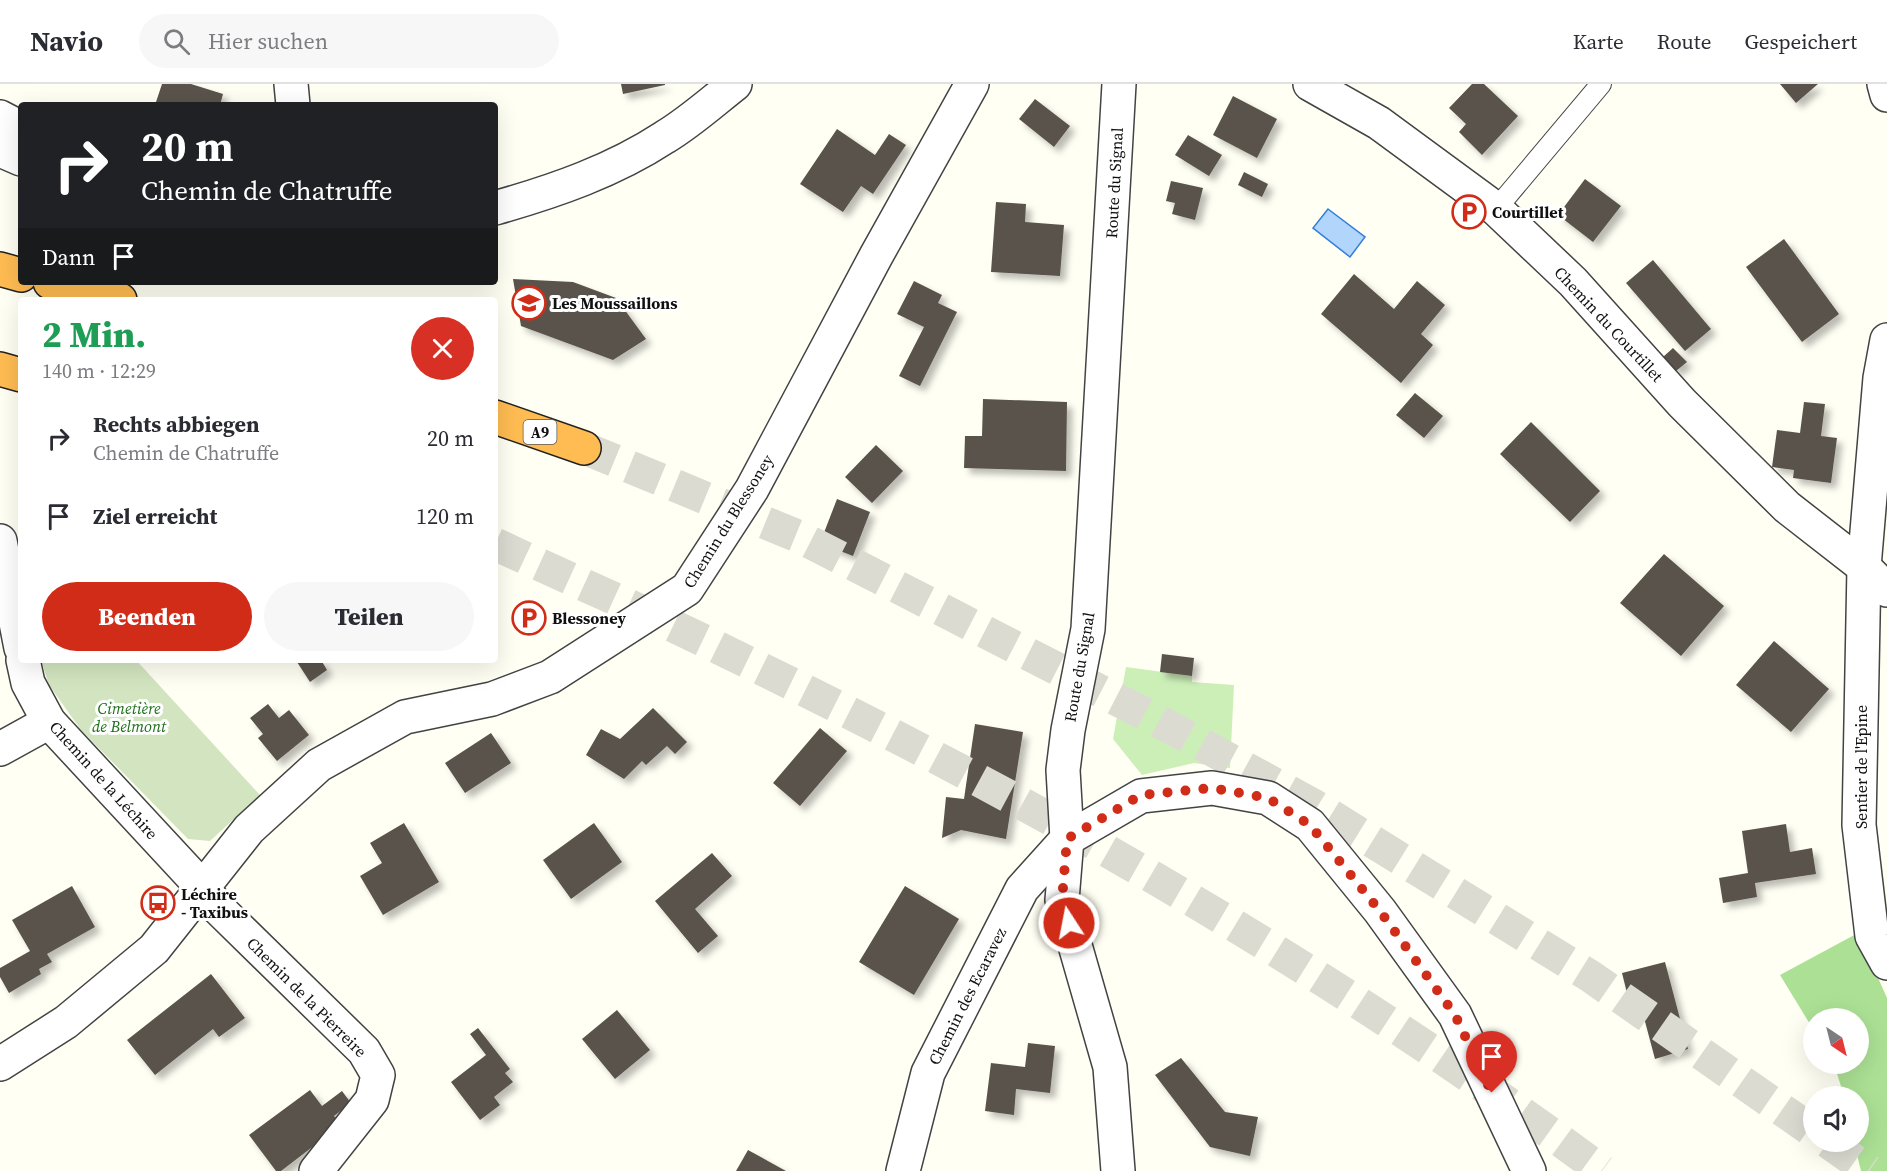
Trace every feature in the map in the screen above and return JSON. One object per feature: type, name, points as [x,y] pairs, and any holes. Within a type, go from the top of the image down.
[{"type":"highway","points":[[0,269],[18,274]]},
{"type":"highway","points":[[62,285],[108,297]]},
{"type":"highway","points":[[0,369],[18,374]]},
{"type":"highway","name":"A9","points":[[498,418],[584,448]]},
{"type":"street","points":[[291,84],[293,102]]},
{"type":"street","points":[[498,207],[554,192],[666,137],[735,84]]},
{"type":"street","name":"Chemin du Blessoney","points":[[0,1065],[66,1022],[154,950],[249,829],[319,765],[405,717],[492,699],[550,677],[687,589],[752,489],[876,256],[972,84]]},
{"type":"street","name":"Route du Signal","points":[[1118,1171],[1110,1067],[1062,900],[1067,839],[1063,770],[1068,729],[1088,629],[1119,84]]},
{"type":"street","name":"Chemin du Courtillet","points":[[1310,84],[1379,123],[1496,209],[1590,299],[1683,403],[1786,507],[1864,567],[1887,590]]},
{"type":"street","points":[[1884,84],[1887,95]]},
{"type":"street","points":[[0,117],[18,126]]},
{"type":"street","points":[[0,150],[18,158]]},
{"type":"street","name":"Sentier de l'Epine","points":[[1887,340],[1880,378],[1864,567],[1859,825],[1872,936],[1887,963]]},
{"type":"street","points":[[0,541],[18,633]]},
{"type":"street","name":"Chemin de la Léchire","points":[[24,663],[28,683],[49,722],[203,888]]},
{"type":"street","points":[[0,749],[49,722]]},
{"type":"street","name":"Chemin des Ecaravez","points":[[903,1171],[928,1073],[1022,889],[1067,839],[1141,795],[1212,788],[1268,798],[1310,825],[1380,911],[1455,1015],[1529,1171]]},
{"type":"street","name":"Chemin de la Pierreire","points":[[203,888],[219,909],[364,1051],[378,1075],[372,1100],[315,1171]]},
{"type":"lane","points":[[1496,209],[1601,84]]},
{"type":"green space","name":"Cimetière de Belmont","points":[[42,663],[139,663],[260,795],[210,841],[188,839],[81,730],[49,685]]},
{"type":"green space","points":[[1126,667],[1192,676],[1192,682],[1234,685],[1230,768],[1194,763],[1142,775],[1113,739]]},
{"type":"green space","points":[[1858,933],[1887,998],[1887,1171],[1861,1171],[1856,1152],[1869,1152],[1869,1086],[1841,1086],[1837,1074],[1869,1074],[1869,1008],[1803,1008],[1803,1013],[1780,975]]},
{"type":"water","points":[[1328,209],[1365,237],[1350,257],[1313,228]]},
{"type":"building","points":[[162,84],[191,84],[223,94],[221,102],[156,102]]},
{"type":"building","points":[[621,84],[665,84],[665,85],[623,94]]},
{"type":"building","points":[[1472,84],[1484,84],[1518,116],[1482,155],[1459,132],[1466,124],[1449,108]]},
{"type":"building","points":[[1780,84],[1818,84],[1796,103]]},
{"type":"building","points":[[1233,96],[1277,119],[1257,158],[1213,135]]},
{"type":"building","points":[[1035,99],[1070,126],[1054,147],[1019,119]]},
{"type":"building","points":[[837,129],[875,155],[889,134],[906,145],[873,194],[861,186],[843,212],[800,184]]},
{"type":"building","points":[[1188,135],[1222,155],[1209,176],[1175,155]]},
{"type":"building","points":[[1244,172],[1268,184],[1262,197],[1238,185]]},
{"type":"building","points":[[1585,179],[1621,206],[1593,242],[1558,215]]},
{"type":"building","points":[[1171,181],[1203,188],[1195,220],[1172,214],[1175,203],[1166,201]]},
{"type":"building","points":[[996,202],[1026,204],[1025,222],[1064,225],[1060,276],[991,272]]},
{"type":"building","points":[[1784,239],[1839,314],[1802,342],[1746,267]]},
{"type":"building","points":[[1653,260],[1711,329],[1685,351],[1626,283]]},
{"type":"building","points":[[1354,274],[1394,309],[1417,281],[1445,305],[1421,334],[1433,345],[1401,383],[1321,314]]},
{"type":"building","points":[[513,279],[573,282],[616,298],[646,339],[613,360],[521,326]]},
{"type":"building","points":[[914,281],[942,295],[938,303],[957,312],[920,386],[899,376],[924,327],[897,314]]},
{"type":"building","points":[[1673,348],[1687,362],[1676,371],[1663,357]]},
{"type":"building","points":[[1415,393],[1443,416],[1424,438],[1396,415]]},
{"type":"building","points":[[983,399],[1067,402],[1066,471],[964,468],[965,436],[982,436]]},
{"type":"building","points":[[1804,402],[1825,404],[1821,436],[1837,438],[1831,483],[1793,478],[1794,470],[1772,467],[1777,430],[1800,433]]},
{"type":"building","points":[[1531,422],[1600,491],[1570,522],[1500,454]]},
{"type":"building","points":[[876,445],[903,471],[872,503],[845,477]]},
{"type":"building","points":[[837,499],[870,512],[853,556],[820,543]]},
{"type":"building","points":[[1664,554],[1724,606],[1681,656],[1620,603]]},
{"type":"building","points":[[1774,641],[1829,689],[1791,732],[1736,685]]},
{"type":"building","points":[[1162,654],[1194,658],[1192,676],[1160,672]]},
{"type":"building","points":[[298,663],[323,663],[327,670],[310,682]]},
{"type":"building","points":[[268,704],[279,718],[289,710],[309,735],[277,761],[258,738],[263,734],[250,718]]},
{"type":"building","points":[[653,708],[687,742],[675,754],[667,746],[646,765],[642,761],[624,779],[586,755],[601,729],[620,739]]},
{"type":"building","points":[[975,724],[1023,732],[1006,839],[961,830],[942,838],[946,797],[964,799]]},
{"type":"building","points":[[820,728],[847,751],[800,806],[773,783]]},
{"type":"building","points":[[491,733],[511,763],[465,793],[445,763]]},
{"type":"building","points":[[404,823],[439,882],[383,915],[360,876],[382,863],[370,843]]},
{"type":"building","points":[[594,823],[622,862],[571,899],[543,860]]},
{"type":"building","points":[[1786,824],[1790,852],[1812,848],[1816,874],[1755,883],[1757,897],[1723,903],[1719,878],[1748,873],[1742,831]]},
{"type":"building","points":[[712,853],[732,876],[695,909],[718,936],[698,953],[655,901]]},
{"type":"building","points":[[72,886],[95,927],[47,954],[52,962],[39,969],[41,974],[9,993],[0,977],[0,968],[30,951],[12,920]]},
{"type":"building","points":[[905,886],[959,919],[914,995],[859,962]]},
{"type":"building","points":[[1665,962],[1688,1049],[1655,1059],[1639,999],[1629,1001],[1622,973]]},
{"type":"building","points":[[211,974],[245,1018],[219,1037],[213,1029],[155,1075],[127,1040]]},
{"type":"building","points":[[617,1010],[650,1050],[615,1079],[582,1039]]},
{"type":"building","points":[[478,1028],[510,1069],[505,1073],[513,1082],[494,1097],[500,1105],[480,1120],[451,1082],[486,1055],[470,1034]]},
{"type":"building","points":[[1028,1043],[1055,1046],[1050,1093],[1016,1089],[1014,1115],[985,1111],[991,1063],[1025,1067]]},
{"type":"building","points":[[1181,1058],[1225,1112],[1258,1117],[1250,1156],[1210,1147],[1155,1075]]},
{"type":"building","points":[[310,1090],[322,1106],[342,1091],[351,1103],[334,1116],[341,1125],[281,1171],[276,1171],[249,1135]]},
{"type":"building","points":[[748,1150],[786,1171],[736,1171]]},
{"type":"tunnel","points":[[584,448],[800,537],[1153,718],[1315,806],[1590,976],[1803,1124]]},
{"type":"tunnel","points":[[498,545],[674,626],[846,711],[1070,830],[1288,958],[1499,1097],[1602,1171]]},
{"type":"tunnel","points":[[1842,1152],[1869,1171]]},
{"type":"place","name":"Courtillet","points":[[1469,212]]},
{"type":"place","name":"Les Moussaillons","points":[[529,303]]},
{"type":"place","name":"Blessoney","points":[[529,618]]},
{"type":"place","name":"Léchire - Taxibus","points":[[158,903]]},
{"type":"route","points":[[1069,923],[1062,900],[1067,839],[1141,795],[1212,788],[1268,798],[1310,825],[1380,911],[1455,1015],[1492,1093]]}]
